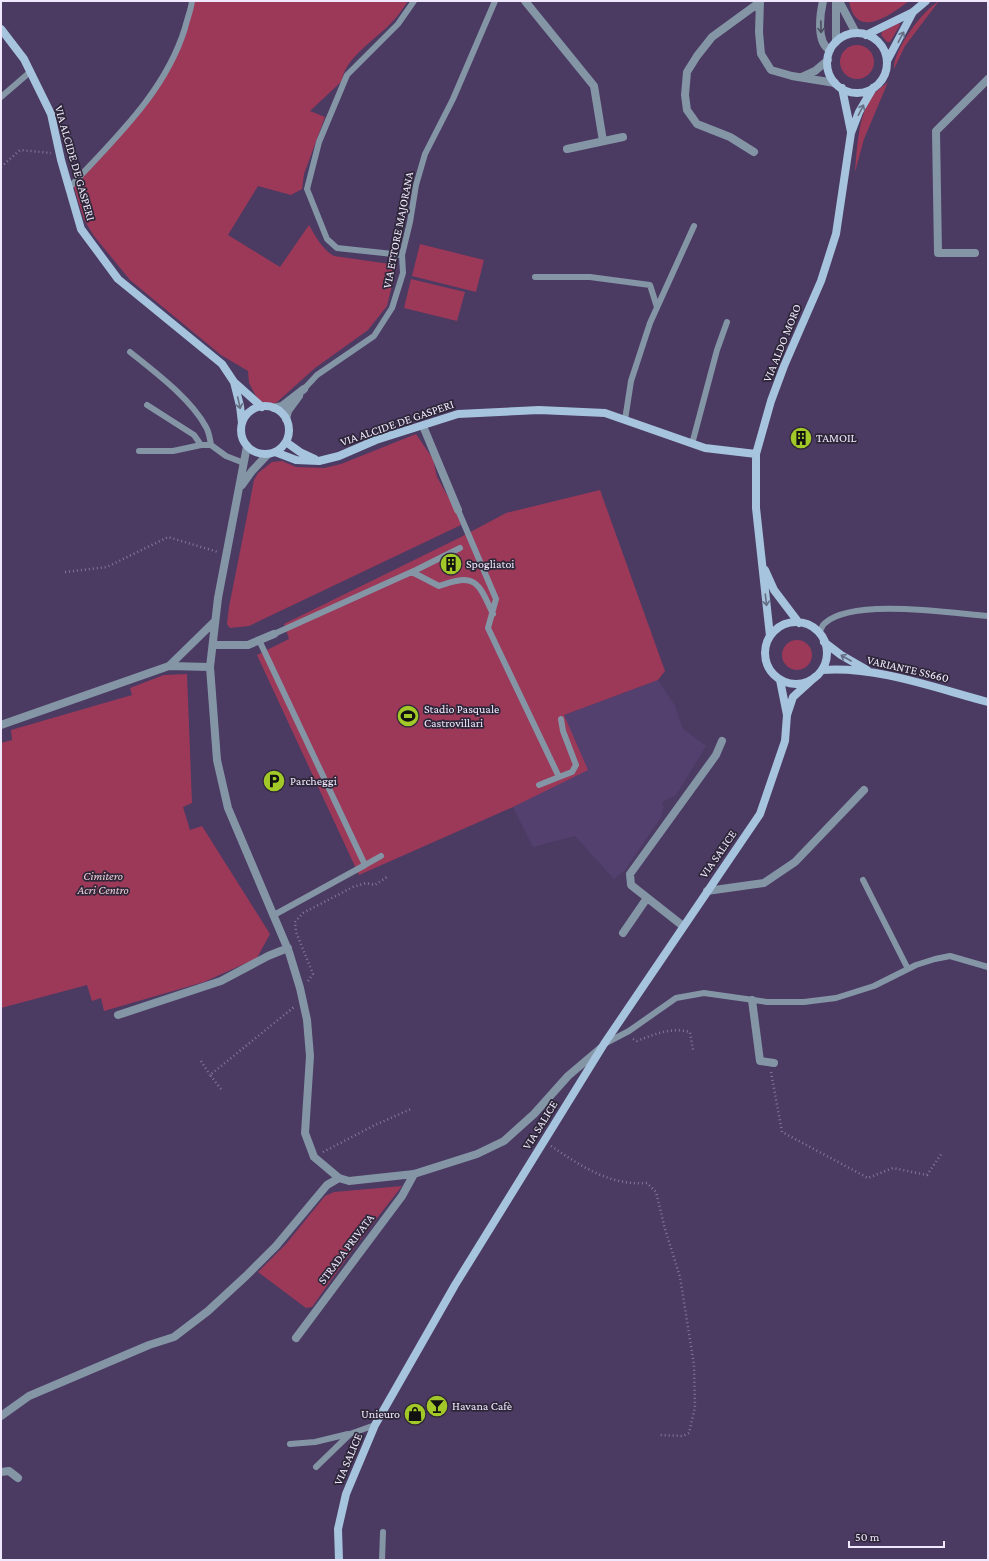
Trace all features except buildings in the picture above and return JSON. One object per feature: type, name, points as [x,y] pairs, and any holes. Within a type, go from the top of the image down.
[{"type":"main road","points":[[866,35],[913,12],[926,1]]},
{"type":"main road","points":[[887,61],[881,45],[866,35],[856,33],[849,34],[836,42],[830,50],[828,60],[829,72],[835,83],[842,88],[857,93],[873,88],[884,77],[887,61],[913,12]]},
{"type":"main road","name":"VIA ALCIDE DE GASPERI","points":[[1,29],[24,59],[51,114],[60,154],[81,229],[118,279],[222,364],[234,382],[262,407]]},
{"type":"main road","name":"VIA ALDO MORO","points":[[842,88],[851,133]]},
{"type":"main road","name":"VIA ALDO MORO","points":[[770,636],[756,508],[756,454],[774,394],[790,350],[821,281],[836,234],[851,133],[859,112],[873,88]]},
{"type":"main road","points":[[234,382],[240,406],[242,423],[241,431],[247,446],[253,451],[272,453],[286,442],[288,434],[286,419],[274,408],[262,407],[250,412],[242,423]]},
{"type":"main road","name":"VIA ALCIDE DE GASPERI","points":[[272,453],[296,460],[319,461],[339,456],[376,440],[458,414],[539,410],[605,413],[705,448],[756,454]]},
{"type":"main road","points":[[286,442],[300,452],[319,461]]},
{"type":"main road","name":"VIA ALDO MORO","points":[[762,564],[774,590],[799,623]]},
{"type":"main road","points":[[787,716],[793,697],[815,677],[822,670],[826,661],[827,651],[820,634],[810,626],[799,623],[783,625],[770,636],[766,648],[766,660],[771,672],[780,680],[798,684],[815,677]]},
{"type":"main road","points":[[824,642],[841,655],[869,671]]},
{"type":"main road","name":"VARIANTE SS660","points":[[822,670],[841,668],[869,671],[988,702]]},
{"type":"main road","points":[[780,680],[787,716]]},
{"type":"main road","name":"VIA SALICE","points":[[339,1560],[338,1529],[346,1494],[375,1425],[455,1285],[604,1044],[760,814],[785,741],[787,716]]},
{"type":"street","points":[[525,1],[594,86],[603,141]]},
{"type":"street","points":[[823,1],[820,30],[823,42],[830,50]]},
{"type":"street","points":[[837,1],[856,33]]},
{"type":"street","points":[[836,42],[837,1]]},
{"type":"street","points":[[760,2],[759,32],[761,54],[771,70],[835,83]]},
{"type":"street","points":[[754,152],[730,137],[697,124],[687,110],[685,95],[687,72],[712,37],[760,2]]},
{"type":"street","points":[[802,77],[815,72],[828,60]]},
{"type":"street","points":[[975,253],[938,253],[936,131],[988,79]]},
{"type":"street","points":[[567,149],[623,137]]},
{"type":"street","points":[[274,408],[282,406],[304,389]]},
{"type":"street","points":[[286,419],[288,411],[304,389]]},
{"type":"street","points":[[423,426],[458,510]]},
{"type":"street","points":[[247,446],[226,554],[215,621],[210,667],[217,760],[228,808],[288,948],[299,985],[307,1020],[310,1056],[305,1133],[314,1157],[339,1178],[349,1181],[414,1174],[477,1154],[504,1141],[534,1114],[568,1076],[604,1044]]},
{"type":"street","points":[[240,488],[252,471],[272,453]]},
{"type":"street","points":[[169,666],[215,621]]},
{"type":"street","points":[[213,645],[248,645],[274,634]]},
{"type":"street","points":[[1,725],[169,666],[210,667]]},
{"type":"street","points":[[683,926],[631,885],[630,874],[716,755],[722,741]]},
{"type":"street","points":[[707,891],[764,883],[796,862],[864,790]]},
{"type":"street","points":[[623,934],[647,898]]},
{"type":"street","points":[[118,1015],[221,981],[268,956],[288,948]]},
{"type":"street","points":[[752,1000],[760,1061],[771,1063]]},
{"type":"street","name":"STRADA PRIVATA","points":[[296,1338],[402,1196],[414,1174]]},
{"type":"street","points":[[1,1416],[29,1396],[150,1345],[174,1337],[208,1311],[246,1276],[276,1246],[327,1185],[339,1178]]},
{"type":"street","points":[[1,1472],[9,1471],[18,1478]]},
{"type":"lane","points":[[69,188],[128,126],[153,92],[170,63],[182,38],[192,1]]},
{"type":"lane","points":[[402,255],[337,248],[327,239],[307,189],[319,142],[347,75],[398,24],[414,1]]},
{"type":"lane","name":"VIA ETTORE MAJORANA","points":[[304,389],[317,375],[374,336],[392,308],[403,274],[402,255],[410,222],[416,185],[425,154],[453,99],[495,1]]},
{"type":"lane","points":[[1,97],[30,72]]},
{"type":"lane","points":[[625,420],[631,381],[650,323],[694,226]]},
{"type":"lane","points":[[535,277],[590,277],[650,285],[657,307]]},
{"type":"lane","points":[[692,444],[717,350],[727,322]]},
{"type":"lane","points":[[130,352],[157,374],[192,408],[207,428],[211,445]]},
{"type":"lane","points":[[147,406],[194,435],[201,445]]},
{"type":"lane","points":[[139,451],[174,451],[201,445],[211,445],[226,456],[244,463]]},
{"type":"lane","points":[[458,510],[496,599],[488,628],[559,777]]},
{"type":"lane","points":[[274,634],[412,572],[460,548]]},
{"type":"lane","points":[[412,572],[439,586],[458,579],[468,579],[482,591],[493,614]]},
{"type":"lane","points":[[820,634],[823,624],[833,617],[872,609],[893,609],[988,616]]},
{"type":"lane","points":[[259,640],[365,865]]},
{"type":"lane","points":[[539,785],[572,772],[576,765],[563,731],[561,719]]},
{"type":"lane","points":[[274,915],[381,856]]},
{"type":"lane","points":[[863,880],[908,969]]},
{"type":"lane","points":[[604,1044],[622,1035],[676,998],[704,993],[752,1000],[804,1002],[836,998],[874,986],[908,969],[935,959],[950,956],[988,967]]},
{"type":"lane","points":[[290,1444],[315,1442],[350,1434],[375,1425]]},
{"type":"lane","points":[[316,1467],[350,1434]]},
{"type":"lane","points":[[382,1560],[383,1532]]},
{"type":"path","points":[[1,167],[20,150],[60,154]]},
{"type":"path","points":[[65,572],[107,567],[168,537],[226,554]]},
{"type":"path","points":[[299,985],[310,980],[313,974],[296,932],[295,922],[303,912],[366,883],[375,885],[387,877]]},
{"type":"path","points":[[210,1075],[302,1001]]},
{"type":"path","points":[[622,1035],[637,1040],[664,1031],[680,1029],[690,1032],[693,1050]]},
{"type":"path","points":[[201,1061],[221,1089]]},
{"type":"path","points":[[771,1063],[782,1132],[868,1178],[893,1168],[927,1175],[942,1153]]},
{"type":"path","points":[[314,1157],[375,1125],[411,1109]]},
{"type":"path","points":[[544,1142],[585,1169],[614,1181],[648,1183],[656,1192],[665,1229],[680,1277],[694,1365],[695,1407],[689,1432],[682,1436],[659,1435]]},
{"type":"shaded area","points":[[658,680],[675,706],[683,729],[706,746],[676,795],[662,802],[664,807],[661,817],[625,870],[614,879],[575,836],[533,847],[513,807],[587,770],[564,715]]},
{"type":"green space","points":[[192,1],[408,1],[387,28],[355,56],[344,73],[342,81],[310,111],[325,117],[304,174],[302,189],[291,195],[258,186],[228,235],[280,267],[309,225],[323,246],[334,256],[397,265],[387,306],[368,330],[315,368],[276,403],[267,404],[258,400],[249,383],[248,371],[221,355],[130,280],[94,236],[84,220],[73,184],[128,126],[170,63]]},
{"type":"green space","points":[[849,1],[909,1],[884,18],[866,22],[859,20],[853,13]]},
{"type":"green space","points":[[939,1],[905,46],[894,69],[898,52],[903,42],[917,22],[932,6]]},
{"type":"green space","points":[[899,23],[900,25],[890,42],[887,42],[881,35],[882,32]]},
{"type":"green space","points":[[854,45],[860,45],[869,50],[873,56],[873,68],[869,74],[860,79],[854,79],[845,74],[840,65],[840,59],[845,50]]},
{"type":"green space","points":[[888,82],[864,139],[855,172],[859,135],[866,107],[874,94]]},
{"type":"green space","points":[[420,244],[484,260],[476,292],[412,276]]},
{"type":"green space","points":[[411,279],[465,292],[457,321],[404,308]]},
{"type":"green space","points":[[416,434],[433,459],[437,477],[459,516],[461,525],[249,626],[230,628],[227,624],[229,607],[254,480],[258,473],[272,462],[282,461],[296,467],[324,468],[341,464]]},
{"type":"green space","points":[[600,490],[665,671],[658,680],[564,715],[588,770],[513,807],[359,875],[257,655],[289,639],[284,624],[461,537],[506,513]]},
{"type":"green space","points":[[797,640],[807,645],[812,655],[807,665],[797,670],[787,665],[782,655],[787,645]]},
{"type":"green space","name":"Cimitero Acri Centro","points":[[187,674],[192,803],[183,807],[190,830],[202,826],[270,934],[257,958],[204,982],[104,1011],[101,998],[92,1001],[87,985],[1,1008],[1,743],[12,740],[11,730],[132,695],[130,688],[164,675]]},
{"type":"green space","points":[[402,1186],[357,1244],[312,1307],[306,1308],[258,1272],[286,1244],[325,1196],[334,1192]]},
{"type":"place","name":"TAMOIL","points":[[801,438]]},
{"type":"place","name":"Spogliatoi","points":[[451,564]]},
{"type":"place","name":"Stadio Pasquale Castrovillari","points":[[408,716]]},
{"type":"place","name":"Parcheggi","points":[[274,781]]},
{"type":"place","name":"Havana Cafè","points":[[437,1406]]},
{"type":"place","name":"Unieuro","points":[[415,1414]]}]
